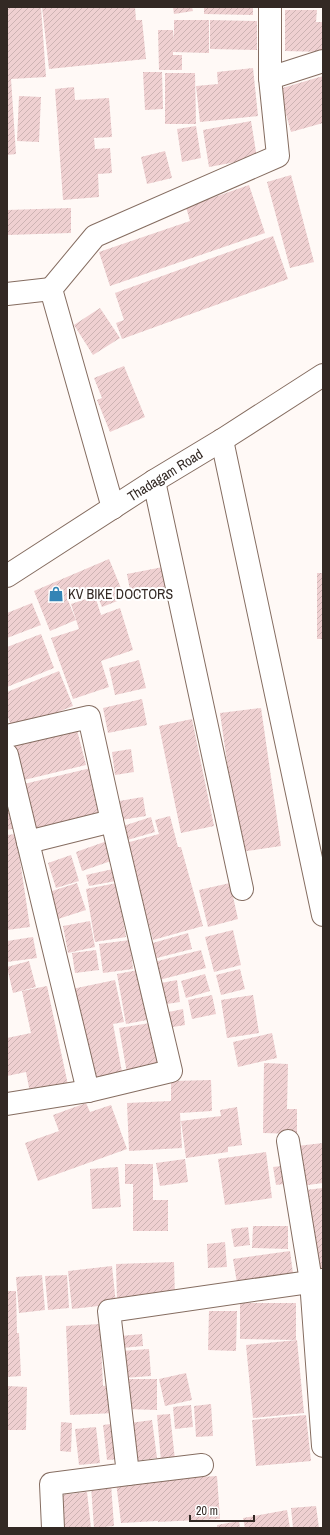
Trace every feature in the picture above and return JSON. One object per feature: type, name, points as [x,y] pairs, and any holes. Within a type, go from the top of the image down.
[{"type":"street","points":[[7,294],[51,289],[95,236],[278,156],[270,78],[270,7]]},
{"type":"street","points":[[270,78],[323,61]]},
{"type":"street","points":[[51,289],[113,508]]},
{"type":"street","name":"Thadagam Road","points":[[7,576],[154,481],[222,440],[323,375]]},
{"type":"street","points":[[222,440],[323,915]]},
{"type":"street","points":[[154,481],[242,889]]},
{"type":"street","points":[[7,736],[89,717],[171,1071],[88,1091],[7,1104]]},
{"type":"street","points":[[7,755],[88,1091]]},
{"type":"street","points":[[28,842],[112,821]]},
{"type":"street","points":[[288,1141],[317,1280],[323,1439]]},
{"type":"street","points":[[128,1474],[109,1311],[317,1280]]},
{"type":"street","points":[[53,1528],[51,1484],[202,1464]]},
{"type":"building","points":[[7,7],[41,7],[46,77],[11,79],[16,154],[7,155]]},
{"type":"building","points":[[42,7],[135,7],[136,20],[142,20],[146,59],[49,69]]},
{"type":"building","points":[[173,7],[192,7],[193,11],[174,14]]},
{"type":"building","points":[[204,7],[253,7],[253,15],[204,14]]},
{"type":"building","points":[[285,10],[317,10],[316,22],[322,22],[322,52],[285,51]]},
{"type":"building","points":[[174,20],[209,20],[209,53],[173,52],[173,55],[182,55],[182,70],[159,70],[158,30],[173,30],[174,40]]},
{"type":"building","points":[[210,20],[257,21],[257,50],[210,49]]},
{"type":"building","points":[[253,68],[258,116],[200,122],[196,86],[218,84],[217,72]]},
{"type":"building","points":[[143,72],[162,72],[163,109],[145,110]]},
{"type":"building","points":[[165,73],[195,73],[196,124],[165,124]]},
{"type":"building","points":[[323,76],[323,123],[291,132],[279,89]]},
{"type":"building","points":[[74,87],[75,100],[109,98],[112,137],[94,138],[95,149],[110,148],[112,173],[98,174],[99,197],[63,200],[55,89]]},
{"type":"building","points":[[19,96],[41,97],[39,142],[17,141]]},
{"type":"building","points":[[251,121],[257,158],[209,167],[203,130]]},
{"type":"building","points":[[196,126],[201,158],[182,162],[177,129]]},
{"type":"building","points":[[165,151],[172,178],[147,184],[141,157]]},
{"type":"building","points":[[291,175],[314,262],[290,268],[267,182]]},
{"type":"building","points":[[249,185],[265,233],[110,286],[99,252],[190,221],[186,207]]},
{"type":"building","points":[[71,208],[71,233],[7,235],[7,210]]},
{"type":"building","points":[[273,236],[288,279],[122,339],[116,323],[124,320],[115,293]]},
{"type":"building","points":[[100,308],[120,338],[93,355],[74,325]]},
{"type":"building","points":[[124,366],[145,417],[110,432],[97,400],[102,398],[94,378]]},
{"type":"building","name":"KV BIKE DOCTORS","points":[[109,559],[125,598],[102,607],[94,588],[67,598],[76,620],[50,631],[34,591]]},
{"type":"building","points":[[163,567],[167,590],[131,596],[127,574]]},
{"type":"building","points":[[317,573],[323,573],[323,639],[317,639]]},
{"type":"building","points":[[95,596],[101,615],[120,608],[133,650],[101,661],[109,687],[73,699],[51,638],[79,629],[71,604]]},
{"type":"building","points":[[32,603],[41,625],[7,638],[7,613]]},
{"type":"building","points":[[41,634],[54,668],[7,687],[7,647]]},
{"type":"building","points":[[139,660],[146,688],[115,695],[109,668]]},
{"type":"building","points":[[59,671],[73,706],[13,730],[7,715],[7,692]]},
{"type":"building","points":[[142,699],[147,725],[108,733],[103,708]]},
{"type":"building","points":[[261,708],[281,846],[240,852],[220,713]]},
{"type":"building","points":[[192,719],[214,826],[181,833],[159,726]]},
{"type":"building","points":[[77,730],[86,765],[24,780],[15,745]]},
{"type":"building","points":[[131,749],[134,772],[115,775],[112,752]]},
{"type":"building","points":[[95,767],[105,811],[85,816],[85,818],[34,830],[24,784]]},
{"type":"building","points":[[143,797],[146,816],[115,821],[113,802]]},
{"type":"building","points":[[7,799],[16,828],[7,830]]},
{"type":"building","points":[[170,816],[178,847],[181,847],[203,926],[153,940],[126,843],[159,834],[155,820]]},
{"type":"building","points":[[151,817],[155,832],[124,841],[120,827]]},
{"type":"building","points":[[16,834],[30,927],[7,930],[7,835]]},
{"type":"building","points":[[107,841],[114,860],[82,871],[76,852]]},
{"type":"building","points":[[71,855],[79,881],[56,888],[48,863]]},
{"type":"building","points":[[113,869],[116,881],[89,886],[86,875]]},
{"type":"building","points":[[77,883],[86,910],[58,919],[49,892]]},
{"type":"building","points":[[117,883],[126,937],[95,942],[86,889]]},
{"type":"building","points":[[230,883],[238,919],[208,927],[199,890]]},
{"type":"building","points":[[90,921],[95,947],[68,953],[63,926]]},
{"type":"building","points":[[233,930],[241,965],[214,972],[205,937]]},
{"type":"building","points":[[188,933],[192,949],[153,959],[149,944]]},
{"type":"building","points":[[33,937],[37,958],[7,962],[7,941]]},
{"type":"building","points":[[130,940],[133,969],[103,973],[99,944]]},
{"type":"building","points":[[96,950],[99,970],[75,973],[72,953]]},
{"type":"building","points":[[201,950],[206,968],[159,980],[154,962]]},
{"type":"building","points":[[29,961],[36,987],[13,993],[7,967]]},
{"type":"building","points":[[240,969],[245,989],[221,995],[216,975]]},
{"type":"building","points":[[138,970],[147,1020],[126,1024],[117,974]]},
{"type":"building","points":[[205,974],[210,991],[186,998],[181,981]]},
{"type":"building","points":[[115,980],[124,1022],[113,1024],[123,1077],[91,1083],[72,989]]},
{"type":"building","points":[[177,980],[180,1002],[160,1005],[156,984]]},
{"type":"building","points":[[47,986],[68,1085],[30,1093],[26,1072],[7,1076],[7,1038],[31,1033],[22,991]]},
{"type":"building","points":[[212,995],[216,1014],[192,1019],[188,1000]]},
{"type":"building","points":[[253,995],[259,1033],[227,1038],[221,1000]]},
{"type":"building","points":[[183,1009],[185,1025],[167,1028],[164,1013]]},
{"type":"building","points":[[150,1023],[158,1068],[127,1073],[119,1028]]},
{"type":"building","points":[[272,1033],[277,1058],[238,1067],[233,1042]]},
{"type":"building","points":[[264,1063],[288,1064],[287,1109],[297,1109],[297,1134],[263,1133]]},
{"type":"building","points":[[211,1080],[212,1111],[180,1113],[182,1148],[129,1151],[127,1103],[171,1101],[171,1081]]},
{"type":"building","points":[[86,1103],[90,1112],[111,1105],[127,1149],[38,1181],[25,1143],[59,1131],[53,1115]]},
{"type":"building","points":[[237,1107],[242,1145],[228,1147],[228,1152],[186,1158],[181,1121],[221,1116],[220,1110]]},
{"type":"building","points":[[323,1143],[323,1183],[301,1186],[297,1146]]},
{"type":"building","points":[[266,1152],[272,1198],[225,1205],[218,1159]]},
{"type":"building","points":[[185,1159],[188,1182],[160,1186],[156,1163]]},
{"type":"building","points":[[125,1164],[153,1164],[153,1200],[168,1200],[168,1231],[133,1231],[133,1184],[125,1184]]},
{"type":"building","points":[[289,1165],[292,1183],[276,1185],[273,1167]]},
{"type":"building","points":[[118,1167],[121,1207],[92,1209],[90,1169]]},
{"type":"building","points":[[323,1188],[323,1274],[315,1275],[305,1190]]},
{"type":"building","points":[[253,1226],[288,1226],[288,1249],[252,1248]]},
{"type":"building","points":[[248,1227],[250,1245],[234,1247],[231,1229]]},
{"type":"building","points":[[225,1242],[227,1267],[208,1268],[207,1244]]},
{"type":"building","points":[[290,1251],[294,1281],[238,1289],[233,1259]]},
{"type":"building","points":[[174,1262],[175,1298],[117,1300],[116,1264]]},
{"type":"building","points":[[112,1266],[116,1304],[72,1309],[68,1271]]},
{"type":"building","points":[[42,1275],[45,1310],[19,1313],[16,1277]]},
{"type":"building","points":[[67,1275],[69,1308],[48,1310],[45,1276]]},
{"type":"building","points":[[7,1291],[16,1291],[17,1333],[19,1333],[21,1376],[7,1377]]},
{"type":"building","points":[[240,1303],[296,1303],[296,1340],[240,1339]]},
{"type":"building","points":[[209,1311],[237,1311],[236,1351],[208,1350]]},
{"type":"building","points":[[100,1324],[103,1386],[114,1385],[115,1413],[70,1415],[66,1326]]},
{"type":"building","points":[[142,1334],[143,1346],[122,1348],[121,1336]]},
{"type":"building","points":[[297,1340],[304,1413],[253,1418],[246,1345]]},
{"type":"building","points":[[149,1349],[151,1376],[124,1378],[121,1351]]},
{"type":"building","points":[[186,1373],[192,1400],[165,1406],[159,1379]]},
{"type":"building","points":[[126,1379],[157,1379],[157,1410],[125,1409]]},
{"type":"building","points":[[7,1386],[27,1387],[26,1430],[7,1430]]},
{"type":"building","points":[[211,1404],[213,1436],[196,1437],[194,1406]]},
{"type":"building","points":[[191,1405],[193,1427],[175,1429],[173,1407]]},
{"type":"building","points":[[170,1414],[175,1460],[161,1461],[157,1415]]},
{"type":"building","points":[[306,1415],[311,1461],[256,1466],[252,1420]]},
{"type":"building","points":[[152,1420],[157,1458],[135,1461],[130,1423]]},
{"type":"building","points":[[61,1422],[72,1423],[71,1452],[60,1451]]},
{"type":"building","points":[[118,1423],[121,1459],[107,1460],[103,1425]]},
{"type":"building","points":[[96,1427],[100,1463],[79,1465],[75,1429]]},
{"type":"building","points":[[217,1476],[220,1519],[121,1523],[116,1482]]},
{"type":"building","points":[[111,1484],[114,1526],[94,1528],[91,1486]]},
{"type":"building","points":[[87,1492],[91,1528],[62,1528],[59,1495]]},
{"type":"building","points":[[316,1506],[319,1528],[293,1528],[291,1508]]},
{"type":"building","points":[[287,1510],[290,1528],[245,1528],[243,1518]]},
{"type":"building","points":[[239,1521],[240,1528],[217,1528],[217,1525]]},
{"type":"place","name":"KV BIKE DOCTORS","points":[[56,594]]}]
